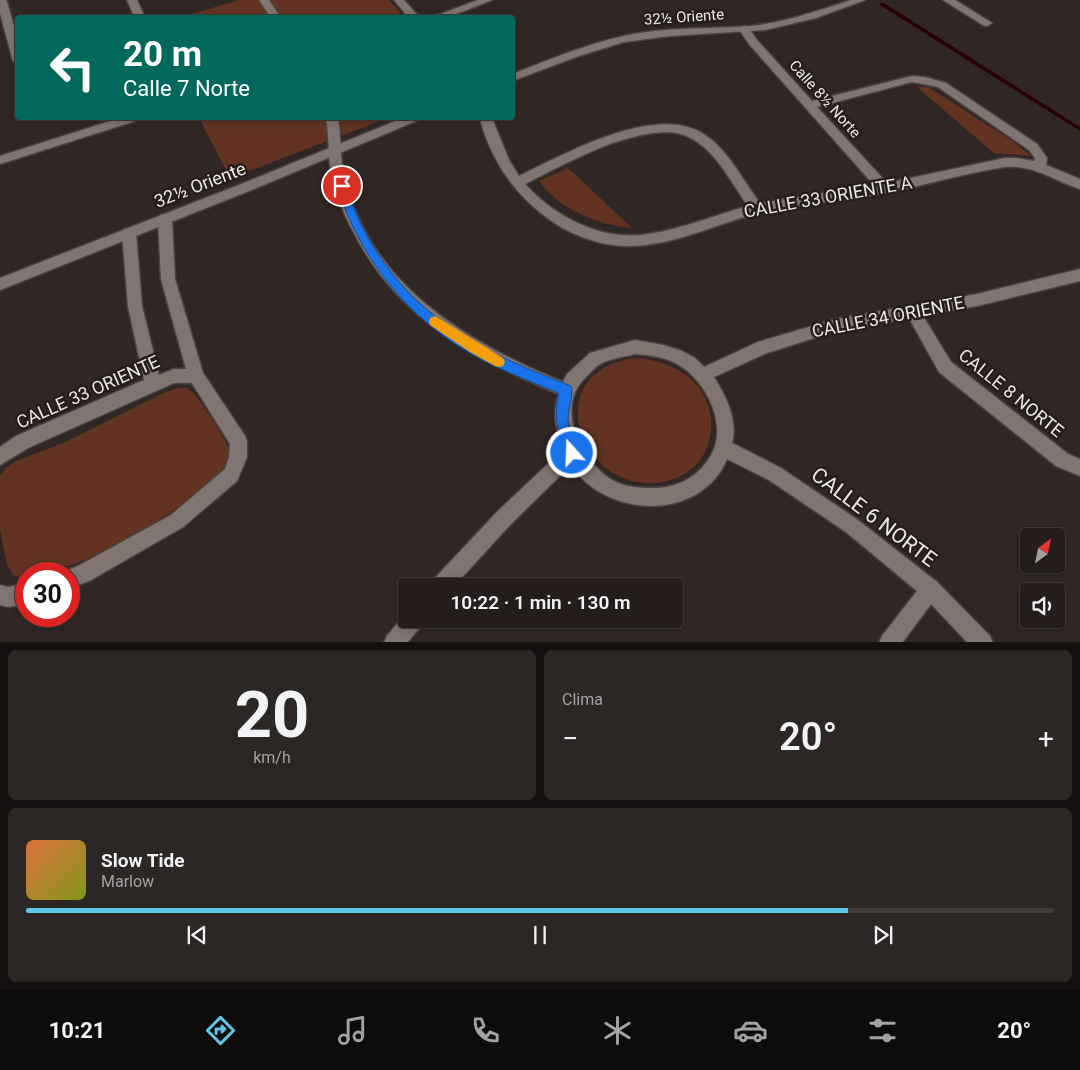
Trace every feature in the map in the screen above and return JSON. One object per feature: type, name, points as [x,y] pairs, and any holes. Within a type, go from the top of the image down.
[{"type":"street","points":[[132,0],[139,15]]},
{"type":"street","points":[[264,0],[274,15]]},
{"type":"street","points":[[399,0],[412,15]]},
{"type":"street","points":[[444,15],[487,0]]},
{"type":"street","name":"32½ Oriente","points":[[515,77],[591,48],[625,39],[672,32],[744,29],[799,20],[860,0]]},
{"type":"street","points":[[948,0],[987,23]]},
{"type":"street","points":[[5,2],[15,47]]},
{"type":"street","name":"Calle 8½ Norte","points":[[744,29],[884,188]]},
{"type":"street","points":[[809,105],[912,79],[930,81],[942,85],[1033,147],[1041,158],[1040,167]]},
{"type":"street","points":[[0,160],[125,120]]},
{"type":"street","points":[[332,120],[337,150],[337,169],[348,206],[356,225],[380,266],[396,286],[418,308],[444,329],[474,348],[502,364],[566,390]]},
{"type":"street","name":"32½ Oriente","points":[[0,284],[337,150],[407,120]]},
{"type":"street","name":"CALLE 33 ORIENTE A","points":[[487,120],[502,159],[517,182],[542,207],[561,220],[583,230],[618,241],[646,240],[660,237],[756,208],[884,188],[1005,162],[1040,167],[1080,184]]},
{"type":"street","points":[[517,182],[634,133],[663,128],[683,130],[697,135],[712,147],[756,208]]},
{"type":"street","points":[[80,575],[177,521],[231,475],[238,457],[238,442],[196,376],[168,279],[165,219]]},
{"type":"street","points":[[129,233],[135,306],[153,384]]},
{"type":"street","name":"CALLE 34 ORIENTE","points":[[702,374],[763,347],[836,325],[1010,293],[1080,276]]},
{"type":"street","name":"CALLE 8 NORTE","points":[[913,312],[945,367],[1062,460],[1080,468]]},
{"type":"street","points":[[626,348],[653,349],[671,354],[688,363],[702,374],[720,401],[725,416],[724,448],[718,462],[702,480],[681,494],[664,498],[646,498],[628,495],[611,489],[595,479],[582,467],[572,453],[565,437],[562,421],[562,405],[566,390],[575,375],[587,363],[601,354],[626,348]]},
{"type":"street","name":"CALLE 33 ORIENTE","points":[[0,457],[22,442],[153,384],[174,376],[196,376]]},
{"type":"street","name":"CALLE 6 NORTE","points":[[724,448],[775,474],[852,526],[930,590],[982,642]]},
{"type":"street","points":[[448,578],[522,498],[572,453]]},
{"type":"street","points":[[889,642],[930,590]]},
{"type":"street","points":[[394,642],[406,628]]},
{"type":"shaded area","points":[[240,0],[389,0],[402,15],[188,15]]},
{"type":"shaded area","points":[[917,87],[928,87],[1014,142],[1031,156],[994,153]]},
{"type":"shaded area","points":[[200,120],[383,120],[230,178]]},
{"type":"shaded area","points":[[568,168],[632,228],[593,219],[569,208],[539,181]]},
{"type":"shaded area","points":[[635,358],[664,364],[685,374],[701,391],[708,405],[711,420],[710,436],[706,450],[698,463],[686,473],[671,480],[641,483],[615,474],[595,457],[582,434],[578,410],[584,387],[603,369]]},
{"type":"shaded area","points":[[186,388],[195,394],[211,417],[223,436],[230,453],[229,465],[223,473],[164,517],[142,531],[94,556],[78,562],[15,562],[14,576],[7,565],[0,529],[0,476],[6,468],[16,461],[61,444],[168,391]]},
{"type":"waterway","points":[[882,4],[1080,129]]},
{"type":"slow traffic","points":[[435,321],[444,329],[499,362]]},
{"type":"route","points":[[342,186],[348,206],[366,245],[396,286],[418,308],[444,329],[502,364],[566,390],[562,405],[562,421],[565,437],[572,453]]}]
